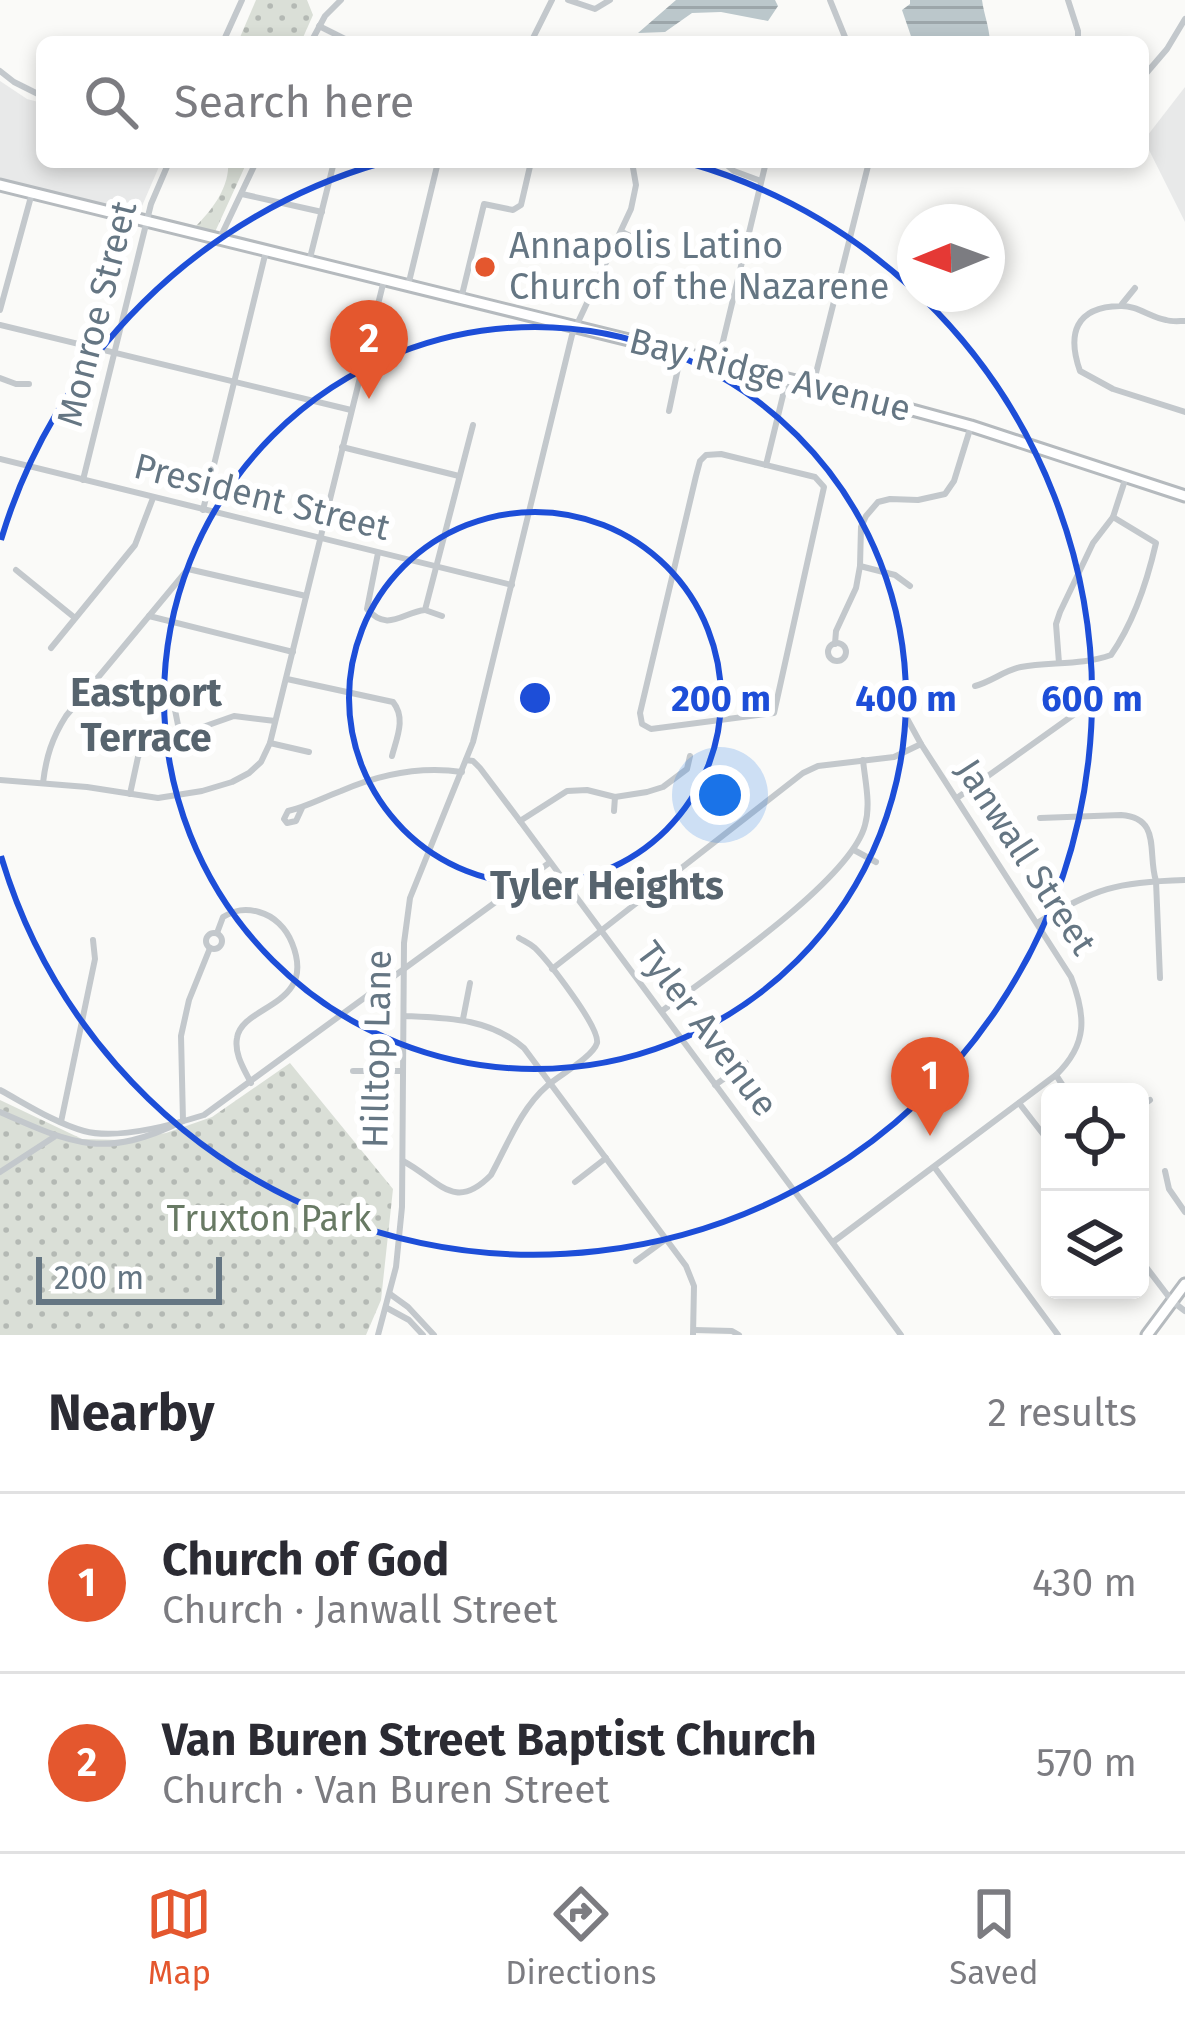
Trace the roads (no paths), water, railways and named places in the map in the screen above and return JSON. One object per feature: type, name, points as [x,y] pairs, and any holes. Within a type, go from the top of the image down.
[{"type":"main road","name":"Bay Ridge Avenue","points":[[0,185],[813,385],[971,427],[1183,495]]},
{"type":"main road","points":[[1147,1335],[1185,1284]]},
{"type":"street","points":[[226,36],[242,0]]},
{"type":"street","points":[[314,36],[341,0]]},
{"type":"street","points":[[534,36],[551,0]]},
{"type":"street","points":[[568,0],[595,9],[610,0]]},
{"type":"street","points":[[830,0],[842,36]]},
{"type":"street","points":[[1067,0],[1078,36]]},
{"type":"street","points":[[1149,69],[1185,19]]},
{"type":"street","points":[[319,26],[339,36]]},
{"type":"street","points":[[0,71],[36,93]]},
{"type":"street","name":"Monroe Street","points":[[83,480],[154,192],[166,168]]},
{"type":"street","points":[[220,238],[253,168]]},
{"type":"street","points":[[309,262],[330,168]]},
{"type":"street","points":[[407,286],[436,168]]},
{"type":"street","points":[[461,299],[484,203],[513,210],[520,205],[529,168]]},
{"type":"street","points":[[302,808],[376,778],[435,770],[463,772],[575,326],[631,208],[636,185],[633,168]]},
{"type":"street","points":[[730,168],[761,181]]},
{"type":"street","points":[[718,362],[764,168]]},
{"type":"street","points":[[813,385],[867,168]]},
{"type":"street","points":[[0,310],[32,193]]},
{"type":"street","points":[[242,194],[322,212]]},
{"type":"street","points":[[622,232],[665,253]]},
{"type":"street","points":[[203,510],[266,251]]},
{"type":"street","points":[[0,780],[158,798],[232,782],[261,762],[271,743],[384,280]]},
{"type":"street","points":[[1122,305],[1135,288]]},
{"type":"street","points":[[1185,321],[1165,320],[1122,305],[1103,309],[1087,314],[1076,328],[1072,348],[1080,371],[1113,389],[1185,412]]},
{"type":"street","points":[[0,325],[351,410]]},
{"type":"street","points":[[669,412],[681,354]]},
{"type":"street","points":[[0,378],[28,384]]},
{"type":"street","points":[[766,465],[787,379]]},
{"type":"street","points":[[425,610],[472,425]]},
{"type":"street","points":[[835,644],[856,588],[866,516],[878,502],[945,494],[954,481],[971,427]]},
{"type":"street","points":[[342,448],[459,476]]},
{"type":"street","points":[[712,454],[766,465],[815,477],[824,487],[774,713],[651,729],[642,724],[640,712],[700,461],[712,454]]},
{"type":"street","name":"President Street","points":[[0,459],[512,585]]},
{"type":"street","points":[[1059,663],[1060,612],[1093,543],[1113,517],[1126,477]]},
{"type":"street","points":[[1183,495],[1185,482]]},
{"type":"street","points":[[51,648],[135,545],[154,499]]},
{"type":"street","points":[[975,686],[1014,668],[1111,655],[1125,635],[1156,544],[1113,517]]},
{"type":"street","points":[[378,553],[367,609],[374,617],[398,621],[418,610],[442,616]]},
{"type":"street","points":[[860,566],[895,575],[910,586]]},
{"type":"street","points":[[43,783],[55,733],[188,569],[306,596]]},
{"type":"street","points":[[16,570],[74,618]]},
{"type":"street","points":[[149,616],[293,652]]},
{"type":"street","points":[[287,679],[393,702],[401,721],[392,756]]},
{"type":"street","points":[[957,798],[1100,697]]},
{"type":"street","name":"Janwall Street","points":[[833,1242],[1057,1075],[1070,1062],[1082,1029],[1071,977],[921,744],[901,700]]},
{"type":"street","points":[[175,710],[180,735]]},
{"type":"street","points":[[130,794],[138,758],[154,740],[234,716],[275,721]]},
{"type":"street","points":[[271,743],[309,752]]},
{"type":"street","points":[[552,969],[803,773],[818,766],[894,757],[921,744]]},
{"type":"street","points":[[520,821],[567,791],[615,797],[663,787],[687,770],[690,756]]},
{"type":"street","name":"Tyler Avenue","points":[[466,760],[479,767],[520,821],[901,1335]]},
{"type":"street","points":[[662,1011],[788,916],[854,850],[865,829],[867,812],[863,760]]},
{"type":"street","name":"Hilltop Lane","points":[[378,1335],[401,1222],[406,924],[414,887],[463,772]]},
{"type":"street","points":[[614,811],[615,797]]},
{"type":"street","points":[[1040,818],[1121,815],[1139,819],[1151,838],[1160,978]]},
{"type":"street","points":[[854,850],[876,862]]},
{"type":"street","points":[[0,1090],[82,1131],[104,1133],[204,1115],[549,863]]},
{"type":"street","points":[[1037,923],[1094,891],[1131,882],[1185,880]]},
{"type":"street","points":[[183,1121],[182,1036],[189,1000],[210,948],[206,939],[217,933],[223,917],[236,910],[270,915],[290,937],[295,951],[295,975],[285,996],[242,1025],[236,1035],[251,1083]]},
{"type":"street","points":[[403,1161],[449,1192],[471,1191],[491,1175],[528,1107],[593,1050],[597,1035],[552,969],[532,945],[519,938]]},
{"type":"street","points":[[61,1122],[95,959],[92,940]]},
{"type":"street","points":[[463,1019],[470,982]]},
{"type":"street","points":[[382,986],[398,990],[404,1004]]},
{"type":"street","points":[[404,1016],[463,1019],[507,1034],[524,1048],[691,1276],[693,1332],[739,1335]]},
{"type":"street","points":[[715,1084],[746,1063]]},
{"type":"street","points":[[353,1071],[403,1070]]},
{"type":"street","points":[[1057,1075],[1062,1083]]},
{"type":"street","points":[[1019,1103],[1041,1131]]},
{"type":"street","points":[[0,1112],[54,1137],[85,1144],[112,1144],[158,1133],[183,1121]]},
{"type":"street","points":[[0,1172],[54,1137]]},
{"type":"street","points":[[575,1182],[606,1158]]},
{"type":"street","points":[[934,1168],[1058,1335]]},
{"type":"street","points":[[1165,1171],[1169,1189],[1185,1212]]},
{"type":"street","points":[[636,1261],[666,1239]]},
{"type":"street","points":[[1149,1271],[1185,1311]]},
{"type":"street","points":[[390,1294],[434,1335]]},
{"type":"street","points":[[386,1308],[409,1320],[423,1335]]},
{"type":"place","name":"Annapolis Latino Church of the Nazarene","points":[[485,267]]},
{"type":"place","name":"Van Buren Street Baptist Church","points":[[369,399]]},
{"type":"place","name":"Church of God","points":[[930,1136]]},
{"type":"district","name":"Eastport Terrace","points":[[146,716]]},
{"type":"district","name":"Tyler Heights","points":[[607,886]]},
{"type":"park label","name":"Truxton Park","points":[[269,1219]]}]
